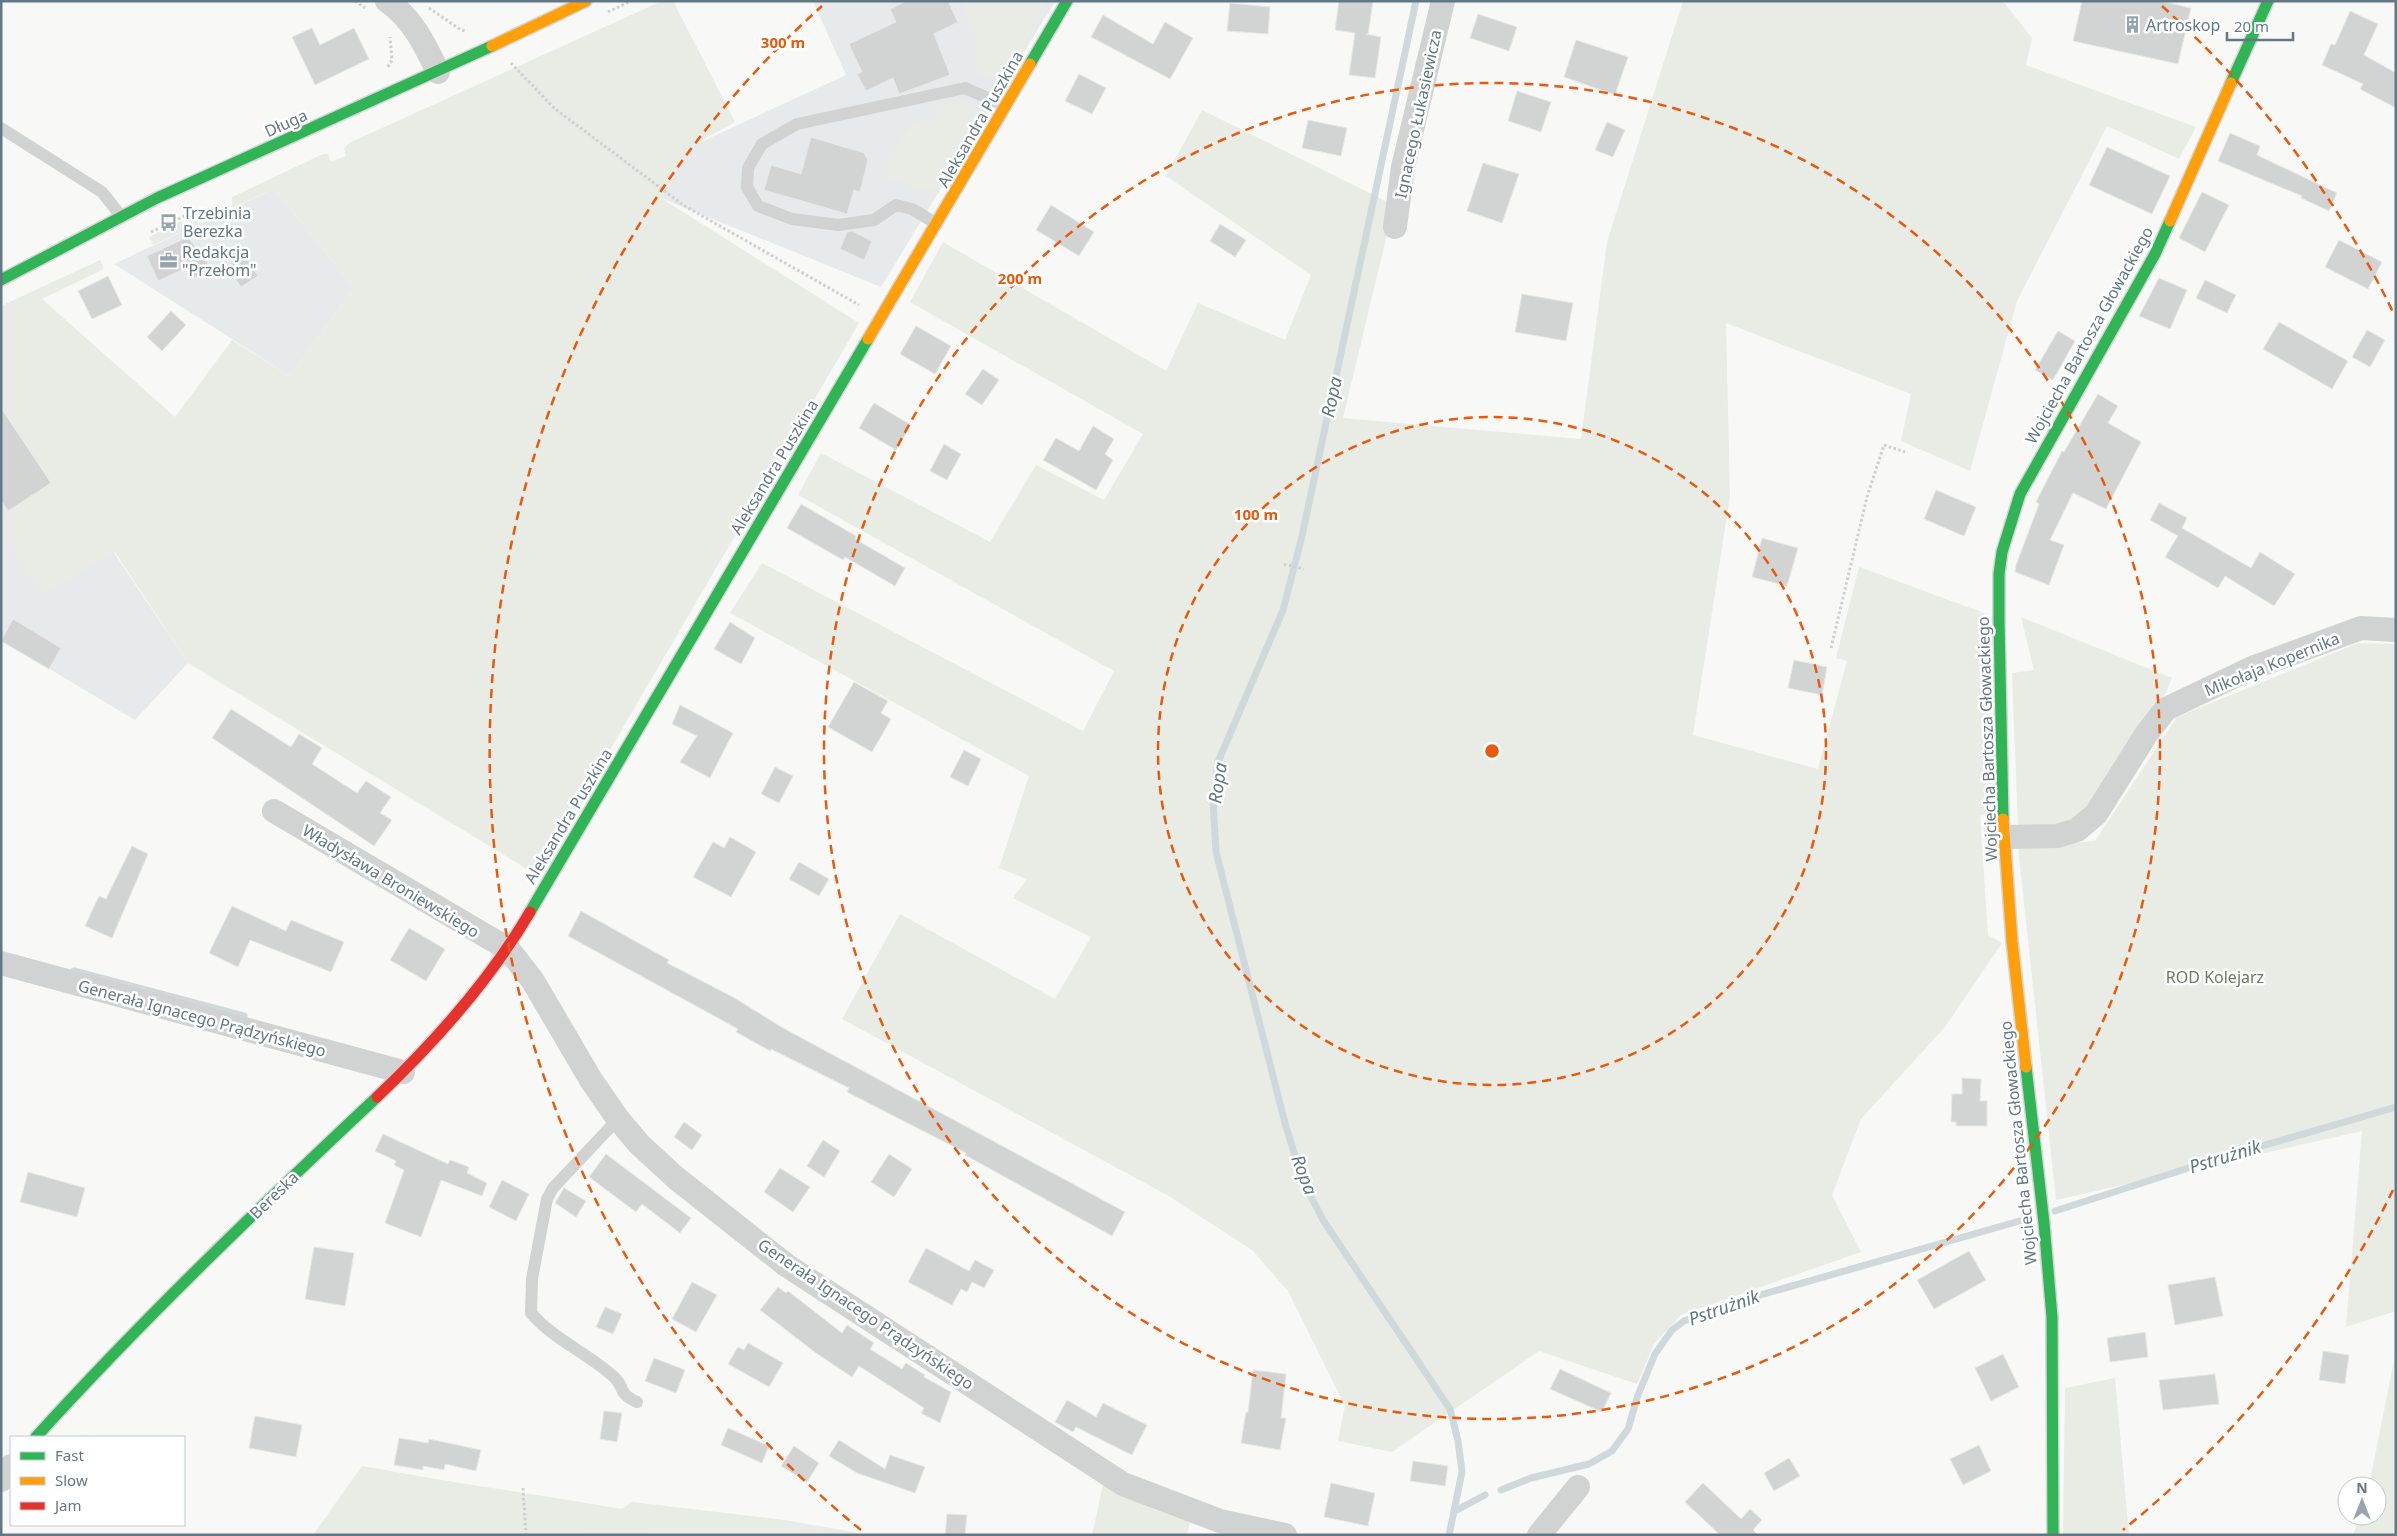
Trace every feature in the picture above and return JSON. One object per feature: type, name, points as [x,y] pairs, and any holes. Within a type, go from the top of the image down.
[{"type":"street","points":[[387,1],[409,20],[423,41],[438,72]]},
{"type":"street","name":"Długa","points":[[3,275],[214,172],[438,72],[586,1]]},
{"type":"street","name":"Aleksandra Puszkina","points":[[508,949],[1067,1]]},
{"type":"street","name":"Ignacego Łukasiewicza","points":[[1395,226],[1403,167],[1443,1]]},
{"type":"street","name":"Wojciecha Bartosza Głowackiego","points":[[2053,1535],[2052,1318],[2044,1224],[2012,941],[2005,837],[1999,708],[1999,574],[2002,552],[2020,494],[2155,254],[2268,1]]},
{"type":"street","name":"Mikołaja Kopernika","points":[[2005,837],[2057,836],[2077,830],[2096,814],[2147,733],[2166,709],[2252,668],[2361,628],[2396,630]]},
{"type":"street","name":"Władysława Broniewskiego","points":[[274,812],[508,949]]},
{"type":"street","name":"Bereska","points":[[37,1436],[74,1395],[256,1212],[403,1072],[467,1000],[508,949]]},
{"type":"street","name":"Generała Ignacego Prądzyńskiego","points":[[508,949],[533,981],[591,1080],[618,1119],[639,1144],[676,1178],[786,1265],[1123,1484],[1220,1520],[1285,1535]]},
{"type":"street","name":"Generała Ignacego Prądzyńskiego","points":[[1,963],[403,1072]]},
{"type":"street","points":[[1,1480],[10,1467]]},
{"type":"street","points":[[1539,1535],[1578,1487]]},
{"type":"lane","points":[[937,224],[912,209],[896,205],[874,220],[838,225],[792,220],[758,206],[747,187],[748,168],[762,144],[798,124],[965,88],[1006,106]]},
{"type":"lane","points":[[1,128],[102,192],[121,216]]},
{"type":"lane","points":[[618,1119],[553,1188],[547,1199],[532,1279],[531,1313],[543,1328],[616,1378],[623,1395],[636,1402]]},
{"type":"path","points":[[423,4],[460,30],[472,31]]},
{"type":"path","points":[[509,60],[555,109],[683,205],[882,317]]},
{"type":"path","points":[[1831,648],[1867,497],[1884,445],[1904,452]]},
{"type":"path","points":[[1284,564],[1304,569]]},
{"type":"path","points":[[523,1488],[526,1535]]},
{"type":"shaded area","points":[[813,1],[1055,1],[881,287],[661,198],[688,148],[846,75]]},
{"type":"shaded area","points":[[274,189],[354,288],[290,376],[114,264]]},
{"type":"shaded area","points":[[1,385],[188,663],[135,720],[1,640]]},
{"type":"green space","points":[[662,1],[673,1],[735,122],[688,148],[661,198],[859,323],[537,875],[188,663],[115,552],[44,594],[1,532],[1,515],[51,482],[1,408],[1,306],[100,260],[104,269],[42,299],[175,417],[232,340],[290,376],[354,288],[274,189],[232,208],[232,197],[323,154],[328,154],[331,162],[346,156],[344,148],[349,143]]},
{"type":"green space","points":[[961,1],[1046,1],[1023,45],[1009,66],[1002,72],[985,76],[977,72],[976,36]]},
{"type":"green space","points":[[1683,1],[2003,1],[2032,38],[2026,65],[2196,127],[2179,159],[2107,126],[2017,301],[1970,471],[1901,441],[1911,394],[1726,323],[1730,496],[1693,735],[1818,769],[1847,661],[1836,658],[1859,567],[1984,613],[1994,812],[1980,815],[1988,935],[2002,943],[1945,1027],[1861,1119],[1832,1195],[1861,1252],[1681,1315],[1654,1344],[1637,1384],[1539,1351],[1392,1452],[1338,1441],[1345,1406],[1288,1291],[1252,1250],[1167,1195],[842,1019],[900,914],[1055,999],[1091,937],[1013,898],[1027,879],[999,868],[1029,776],[730,613],[762,563],[1083,731],[1114,671],[798,495],[821,453],[990,542],[1036,465],[1104,500],[1143,434],[910,302],[943,242],[1166,371],[1198,303],[1285,340],[1311,275],[1166,176],[1202,110],[1394,205],[1343,418],[1581,439],[1607,242]]},
{"type":"green space","points":[[964,101],[973,107],[976,118],[937,187],[925,191],[886,177],[897,146],[914,124],[941,117],[938,107]]},
{"type":"green space","points":[[209,208],[218,215],[153,245],[149,237],[181,221],[183,224],[199,217],[197,214]]},
{"type":"green space","points":[[2021,617],[2172,678],[2165,694],[2111,782],[2085,812],[2072,822],[2060,827],[2018,826],[2012,673],[2034,670]]},
{"type":"green space","name":"ROD Kolejarz","points":[[2358,643],[2396,644],[2396,1311],[2346,1327],[2362,1131],[2056,1200],[2018,847],[2095,841],[2177,717]]},
{"type":"green space","points":[[2396,1351],[2396,1535],[2353,1535],[2356,1526],[2387,1526],[2387,1476],[2371,1476]]},
{"type":"green space","points":[[2115,1378],[2129,1535],[2063,1535],[2065,1388]]},
{"type":"green space","points":[[362,1466],[622,1509],[632,1502],[785,1520],[859,1533],[313,1535]]},
{"type":"green space","points":[[1103,1485],[1190,1521],[1187,1535],[1092,1535]]},
{"type":"building","points":[[906,1],[948,1],[958,22],[934,34],[950,75],[899,94],[893,78],[866,91],[857,74],[862,72],[849,44],[896,22],[890,9]]},
{"type":"building","points":[[1339,1],[1373,1],[1368,34],[1381,37],[1375,78],[1349,75],[1355,33],[1335,30]]},
{"type":"building","name":"Artroskop","points":[[2082,1],[2160,1],[2191,8],[2178,64],[2073,41]]},
{"type":"building","points":[[1230,3],[1270,7],[1268,34],[1227,31]]},
{"type":"building","points":[[2350,11],[2378,24],[2364,55],[2396,73],[2396,108],[2360,89],[2363,84],[2322,65],[2331,44],[2335,45]]},
{"type":"building","points":[[1478,14],[1517,27],[1509,51],[1470,38]]},
{"type":"building","points":[[1103,15],[1153,44],[1165,22],[1193,38],[1170,79],[1091,37]]},
{"type":"building","points":[[312,28],[320,45],[354,28],[369,59],[315,85],[292,37]]},
{"type":"building","points":[[1576,40],[1628,57],[1615,95],[1564,77]]},
{"type":"building","points":[[1079,74],[1106,88],[1092,114],[1065,101]]},
{"type":"building","points":[[1517,91],[1551,102],[1541,132],[1508,121]]},
{"type":"building","points":[[1308,120],[1347,128],[1341,156],[1302,148]]},
{"type":"building","points":[[1607,122],[1625,130],[1613,157],[1595,150]]},
{"type":"building","points":[[2230,133],[2260,146],[2257,155],[2337,193],[2329,211],[2301,198],[2302,196],[2218,161]]},
{"type":"building","points":[[811,137],[864,153],[868,160],[860,192],[854,190],[847,214],[764,190],[771,165],[801,174]]},
{"type":"building","points":[[2107,147],[2170,176],[2152,214],[2089,185]]},
{"type":"building","points":[[1483,163],[1519,174],[1502,223],[1467,211]]},
{"type":"building","points":[[2202,192],[2229,205],[2205,252],[2179,238]]},
{"type":"building","points":[[1051,205],[1094,232],[1079,256],[1036,230]]},
{"type":"building","points":[[1220,224],[1246,240],[1235,257],[1210,241]]},
{"type":"building","points":[[852,231],[872,241],[864,260],[840,249],[847,232]]},
{"type":"building","points":[[188,237],[212,269],[191,279],[186,268],[158,281],[147,256]]},
{"type":"building","points":[[2339,240],[2382,262],[2368,289],[2325,267]]},
{"type":"building","points":[[244,254],[258,276],[241,287],[227,266]]},
{"type":"building","points":[[108,276],[122,305],[92,319],[78,291]]},
{"type":"building","points":[[2159,278],[2187,290],[2170,329],[2139,316]]},
{"type":"building","points":[[2205,280],[2236,295],[2227,313],[2196,298]]},
{"type":"building","points":[[1522,294],[1573,303],[1566,341],[1515,332]]},
{"type":"building","points":[[171,311],[186,325],[162,351],[147,337]]},
{"type":"building","points":[[2279,322],[2348,361],[2332,389],[2263,349]]},
{"type":"building","points":[[916,326],[951,346],[935,374],[900,354]]},
{"type":"building","points":[[2367,330],[2385,340],[2370,367],[2352,357]]},
{"type":"building","points":[[2058,331],[2075,341],[2053,380],[2035,370]]},
{"type":"building","points":[[983,369],[999,380],[982,405],[965,394]]},
{"type":"building","points":[[2098,394],[2118,406],[2108,423],[2141,442],[2106,509],[2073,493],[2050,540],[2064,545],[2049,585],[2015,572],[2016,565],[2039,504],[2036,502],[2062,451],[2064,452]]},
{"type":"building","points":[[874,403],[911,425],[896,450],[859,428]]},
{"type":"building","points":[[1,408],[51,483],[8,511],[1,500]]},
{"type":"building","points":[[1093,426],[1114,439],[1105,454],[1113,460],[1096,490],[1043,460],[1056,438],[1079,451]]},
{"type":"building","points":[[944,444],[961,454],[947,480],[930,471]]},
{"type":"building","points":[[1936,490],[1976,507],[1964,536],[1924,519]]},
{"type":"building","points":[[2159,503],[2187,518],[2182,528],[2251,568],[2260,552],[2295,574],[2274,606],[2225,576],[2218,588],[2165,557],[2178,536],[2150,520]]},
{"type":"building","points":[[801,504],[856,536],[855,539],[905,568],[895,586],[845,557],[843,560],[787,528]]},
{"type":"building","points":[[1762,538],[1798,548],[1787,586],[1752,577]]},
{"type":"building","points":[[13,619],[61,648],[49,669],[1,641]]},
{"type":"building","points":[[730,622],[755,638],[741,664],[714,649]]},
{"type":"building","points":[[1794,660],[1827,667],[1822,695],[1788,688]]},
{"type":"building","points":[[854,682],[888,701],[881,713],[891,719],[872,752],[828,727]]},
{"type":"building","points":[[680,705],[733,733],[710,778],[680,762],[697,736],[672,724]]},
{"type":"building","points":[[231,709],[291,747],[299,734],[322,748],[312,764],[357,793],[366,781],[391,797],[380,813],[392,820],[374,846],[212,738]]},
{"type":"building","points":[[964,750],[981,759],[968,786],[950,777]]},
{"type":"building","points":[[775,767],[793,776],[779,803],[761,794]]},
{"type":"building","points":[[730,837],[756,852],[731,897],[693,877],[713,842],[724,848]]},
{"type":"building","points":[[132,846],[148,854],[112,938],[85,926],[99,896],[106,899]]},
{"type":"building","points":[[799,862],[829,879],[819,896],[789,879]]},
{"type":"building","points":[[232,906],[286,931],[291,920],[344,942],[331,972],[250,940],[238,967],[209,953]]},
{"type":"building","points":[[581,911],[669,960],[667,963],[733,997],[783,1028],[1125,1212],[1112,1236],[965,1155],[966,1153],[847,1092],[849,1088],[771,1049],[770,1051],[736,1032],[738,1029],[568,936]]},
{"type":"building","points":[[409,928],[445,949],[426,981],[390,960]]},
{"type":"building","points":[[1962,1078],[1981,1079],[1980,1101],[1987,1101],[1987,1126],[1956,1126],[1956,1122],[1951,1122],[1952,1094],[1962,1094]]},
{"type":"building","points":[[684,1122],[702,1135],[692,1150],[674,1137]]},
{"type":"building","points":[[383,1134],[448,1164],[450,1160],[469,1167],[467,1173],[487,1183],[482,1196],[441,1180],[421,1237],[385,1223],[404,1170],[394,1165],[396,1161],[375,1151]]},
{"type":"building","points":[[823,1140],[840,1151],[824,1177],[807,1166]]},
{"type":"building","points":[[606,1154],[691,1218],[680,1233],[642,1204],[636,1212],[589,1177]]},
{"type":"building","points":[[889,1154],[912,1169],[894,1197],[871,1182]]},
{"type":"building","points":[[780,1168],[810,1187],[793,1212],[764,1192]]},
{"type":"building","points":[[28,1172],[85,1188],[77,1217],[20,1202]]},
{"type":"building","points":[[502,1180],[529,1194],[516,1221],[489,1207]]},
{"type":"building","points":[[564,1188],[586,1201],[576,1217],[555,1203]]},
{"type":"building","points":[[314,1247],[354,1253],[345,1306],[305,1299]]},
{"type":"building","points":[[926,1248],[969,1271],[975,1260],[994,1270],[984,1288],[972,1282],[967,1292],[961,1289],[952,1305],[908,1282]]},
{"type":"building","points":[[1969,1251],[1986,1280],[1934,1309],[1917,1280]]},
{"type":"building","points":[[2215,1277],[2223,1316],[2175,1325],[2168,1285]]},
{"type":"building","points":[[692,1282],[717,1295],[696,1332],[672,1319]]},
{"type":"building","points":[[778,1287],[786,1293],[788,1291],[842,1333],[847,1325],[874,1343],[870,1349],[902,1369],[906,1363],[925,1375],[924,1377],[951,1392],[940,1423],[921,1413],[924,1408],[859,1366],[852,1377],[816,1353],[760,1310]]},
{"type":"building","points":[[605,1307],[622,1314],[613,1334],[596,1327]]},
{"type":"building","points":[[2145,1332],[2148,1357],[2110,1362],[2107,1338]]},
{"type":"building","points":[[748,1343],[783,1363],[769,1387],[728,1364],[738,1347],[744,1350]]},
{"type":"building","points":[[2323,1351],[2349,1355],[2345,1384],[2319,1380]]},
{"type":"building","points":[[2003,1354],[2019,1387],[1991,1401],[1975,1368]]},
{"type":"building","points":[[654,1358],[685,1370],[676,1393],[645,1381]]},
{"type":"building","points":[[1560,1369],[1611,1393],[1602,1412],[1550,1389]]},
{"type":"building","points":[[1253,1370],[1286,1374],[1281,1418],[1286,1418],[1280,1450],[1241,1443],[1246,1412],[1248,1412]]},
{"type":"building","points":[[2215,1374],[2219,1404],[2163,1410],[2159,1380]]},
{"type":"building","points":[[1067,1400],[1096,1417],[1103,1403],[1147,1425],[1132,1455],[1076,1427],[1073,1432],[1055,1422]]},
{"type":"building","points":[[604,1411],[622,1413],[617,1442],[600,1439]]},
{"type":"building","points":[[255,1416],[302,1425],[296,1457],[249,1448]]},
{"type":"building","points":[[728,1428],[769,1446],[762,1463],[721,1445]]},
{"type":"building","points":[[399,1438],[428,1443],[429,1439],[481,1450],[476,1471],[445,1464],[444,1470],[423,1466],[423,1470],[394,1465]]},
{"type":"building","points":[[839,1440],[885,1469],[890,1455],[925,1467],[915,1493],[857,1473],[829,1456]]},
{"type":"building","points":[[1979,1445],[1991,1471],[1963,1485],[1950,1459]]},
{"type":"building","points":[[794,1446],[819,1463],[807,1482],[781,1466]]},
{"type":"building","points":[[1789,1458],[1800,1476],[1774,1491],[1764,1473]]},
{"type":"building","points":[[1413,1461],[1448,1466],[1445,1486],[1410,1481]]},
{"type":"building","points":[[1331,1483],[1375,1493],[1368,1526],[1324,1517]]},
{"type":"building","points":[[1703,1483],[1741,1519],[1750,1509],[1762,1520],[1753,1530],[1758,1535],[1720,1535],[1685,1502]]},
{"type":"building","points":[[947,1514],[967,1515],[965,1535],[945,1535]]},
{"type":"waterway","name":"Ropa","points":[[1416,1],[1302,536],[1283,610],[1218,762],[1213,800],[1216,852],[1285,1123],[1302,1179],[1323,1220],[1450,1409],[1458,1441],[1462,1472],[1449,1535]]},
{"type":"waterway","points":[[74,971],[244,1016]]},
{"type":"waterway","name":"Pstrużnik","points":[[2055,1211],[2207,1162],[2396,1107]]},
{"type":"waterway","name":"Pstrużnik","points":[[1501,1490],[1531,1478],[1589,1464],[1612,1451],[1628,1429],[1638,1395],[1655,1354],[1672,1330],[1684,1321],[1722,1306],[2023,1220]]},
{"type":"waterway","name":"Pstrużnik","points":[[1455,1511],[1485,1495]]},
{"type":"traffic: fast","points":[[1030,64],[1067,1]]},
{"type":"traffic: fast","points":[[2231,83],[2268,1]]},
{"type":"traffic: fast","points":[[1,280],[157,198],[492,46]]},
{"type":"traffic: fast","points":[[2003,819],[1999,620],[1999,574],[2002,552],[2020,494],[2155,254],[2170,221]]},
{"type":"traffic: fast","points":[[530,912],[868,339]]},
{"type":"traffic: fast","points":[[2026,1067],[2044,1223],[2052,1317],[2053,1535]]},
{"type":"traffic: fast","points":[[37,1436],[118,1349],[203,1264],[377,1097]]},
{"type":"traffic: slow","points":[[492,46],[586,1]]},
{"type":"traffic: slow","points":[[868,339],[1030,64]]},
{"type":"traffic: slow","points":[[2170,221],[2231,83]]},
{"type":"traffic: slow","points":[[2003,819],[2012,941],[2026,1067]]},
{"type":"traffic: jam","points":[[377,1097],[420,1054],[460,1009],[497,962],[530,912]]},
{"type":"place","name":"Artroskop","points":[[2132,25]]},
{"type":"place","name":"Trzebinia Berezka","points":[[169,222]]},
{"type":"place","name":"Redakcja \"Przełom\"","points":[[168,261]]}]
